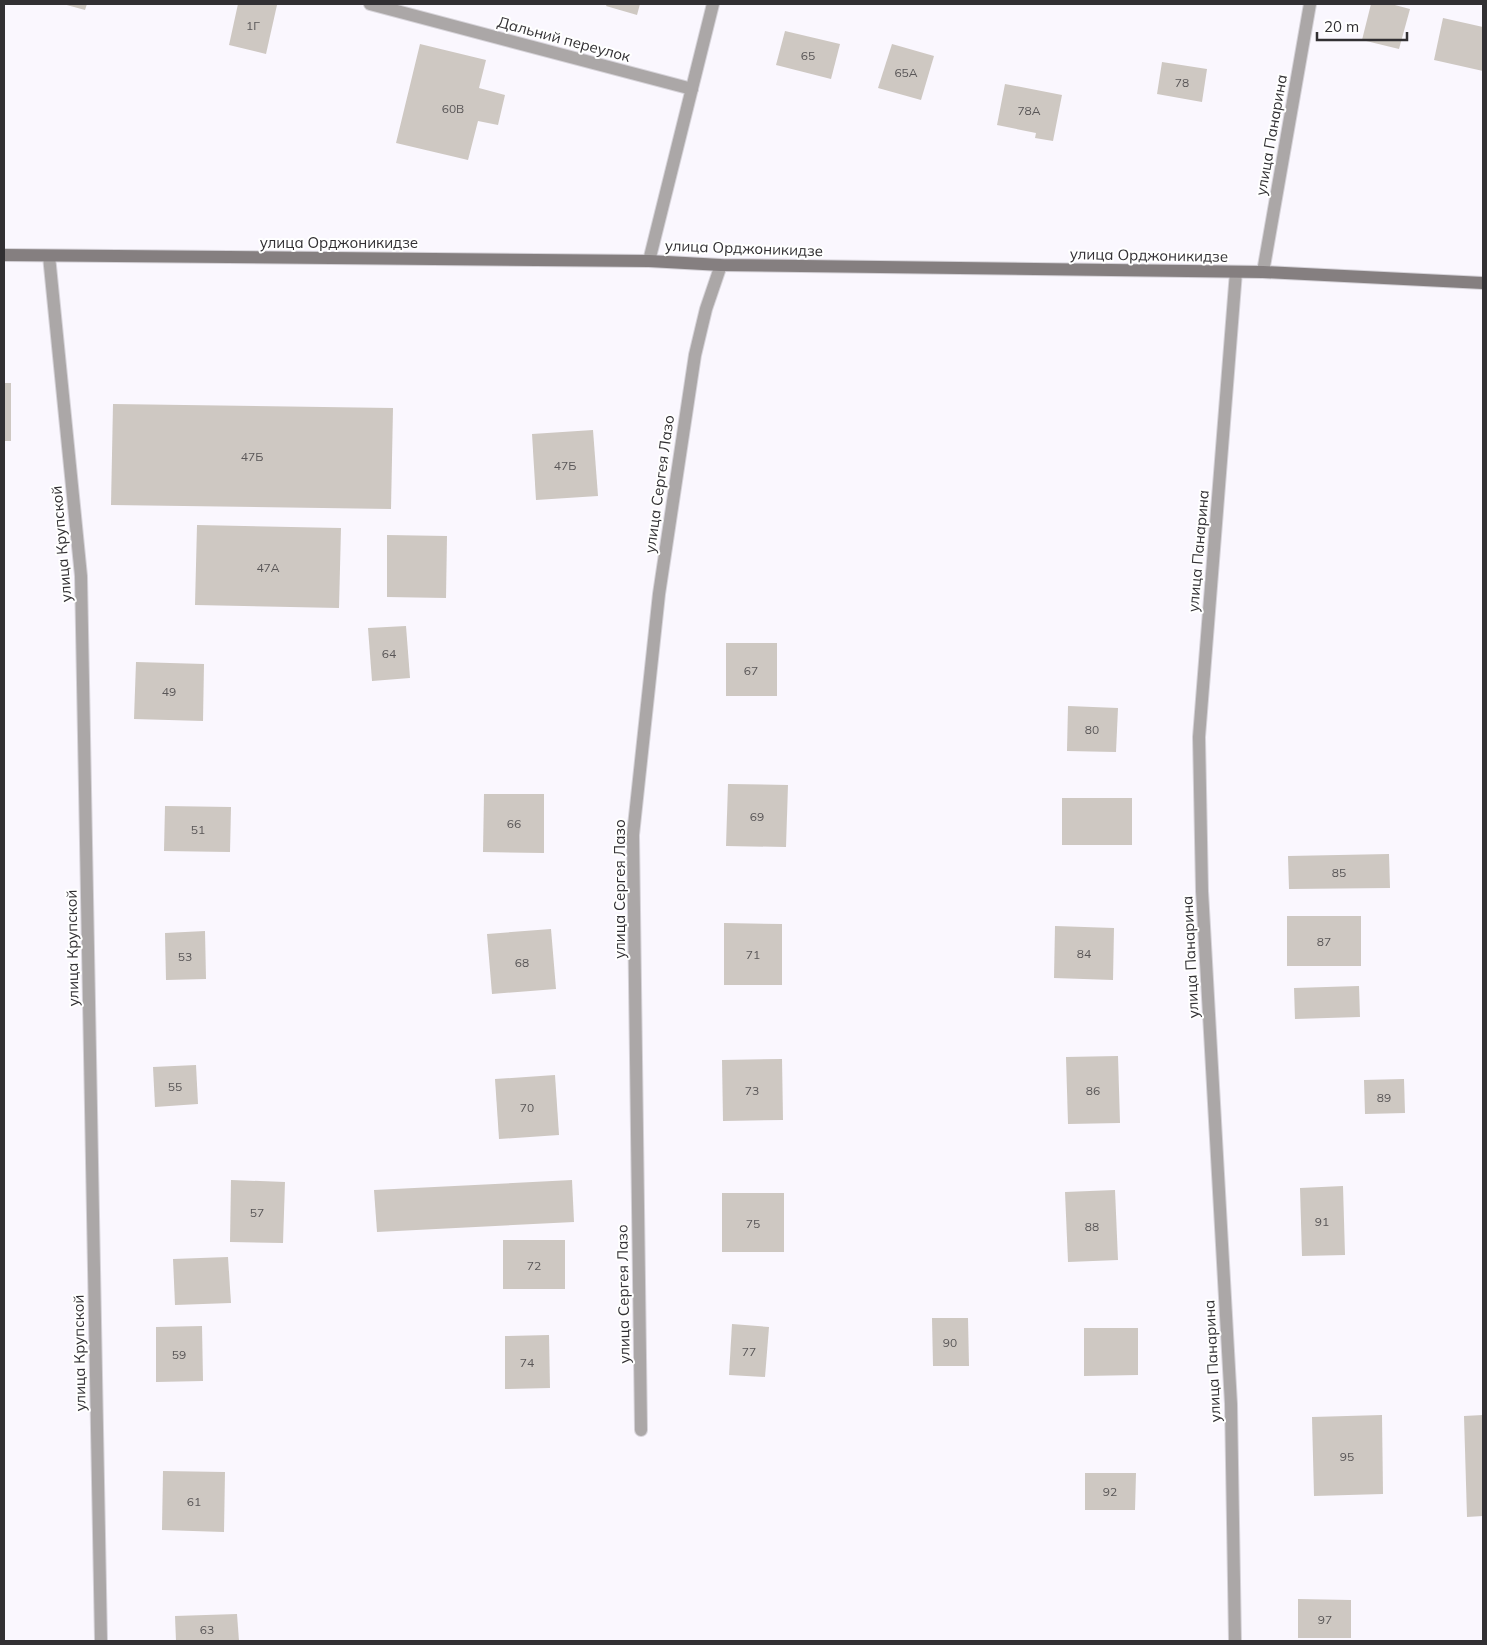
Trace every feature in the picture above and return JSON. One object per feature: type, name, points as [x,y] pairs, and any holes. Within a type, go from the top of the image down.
[{"type":"main road","name":"улица Орджоникидзе","points":[[4,255],[649,261],[720,265],[1263,272],[1483,283]]},
{"type":"street","name":"Дальний переулок","points":[[370,4],[692,89]]},
{"type":"street","points":[[649,261],[713,4]]},
{"type":"street","name":"улица Панарина","points":[[1263,272],[1310,4]]},
{"type":"street","name":"улица Крупской","points":[[49,256],[81,576],[101,1641]]},
{"type":"street","name":"улица Сергея Лазо","points":[[641,1430],[633,835],[659,594],[695,354],[706,309],[720,265]]},
{"type":"street","name":"улица Панарина","points":[[1235,1641],[1231,1404],[1202,891],[1199,737],[1236,272]]},
{"type":"building","points":[[63,4],[87,4],[85,10]]},
{"type":"building","points":[[238,4],[277,5],[266,54],[229,45]]},
{"type":"building","points":[[607,4],[640,4],[637,15],[606,6]]},
{"type":"building","points":[[1371,4],[1391,4],[1410,9],[1399,49],[1362,40]]},
{"type":"building","points":[[1443,18],[1483,27],[1483,71],[1434,60]]},
{"type":"building","points":[[785,31],[840,44],[831,79],[776,65]]},
{"type":"building","points":[[420,44],[486,60],[479,88],[505,95],[498,125],[478,121],[468,160],[396,143]]},
{"type":"building","points":[[892,44],[934,56],[921,100],[878,88]]},
{"type":"building","points":[[1162,62],[1207,69],[1202,102],[1157,94]]},
{"type":"building","points":[[1005,84],[1062,95],[1053,141],[1035,138],[1036,133],[997,125]]},
{"type":"building","points":[[4,383],[11,383],[11,441],[4,441]]},
{"type":"building","points":[[113,404],[393,408],[391,509],[111,505]]},
{"type":"building","points":[[593,430],[598,496],[536,500],[532,434]]},
{"type":"building","points":[[197,525],[341,528],[339,608],[195,605]]},
{"type":"building","points":[[387,535],[447,536],[446,598],[387,597]]},
{"type":"building","points":[[406,626],[410,678],[372,681],[368,628]]},
{"type":"building","points":[[726,643],[777,643],[777,696],[726,696]]},
{"type":"building","points":[[136,662],[204,664],[203,721],[134,719]]},
{"type":"building","points":[[1068,706],[1118,708],[1116,752],[1067,751]]},
{"type":"building","points":[[728,784],[788,785],[786,847],[726,846]]},
{"type":"building","points":[[484,794],[544,794],[544,853],[483,852]]},
{"type":"building","points":[[1062,798],[1132,798],[1132,845],[1062,845]]},
{"type":"building","points":[[165,806],[231,807],[230,852],[164,851]]},
{"type":"building","points":[[1389,854],[1390,888],[1289,889],[1288,856]]},
{"type":"building","points":[[1287,916],[1361,916],[1361,966],[1287,966]]},
{"type":"building","points":[[724,923],[782,924],[782,985],[724,985]]},
{"type":"building","points":[[1055,926],[1114,928],[1113,980],[1054,978]]},
{"type":"building","points":[[551,929],[556,989],[492,994],[487,934]]},
{"type":"building","points":[[205,931],[206,979],[166,980],[165,933]]},
{"type":"building","points":[[1359,986],[1360,1017],[1295,1019],[1294,988]]},
{"type":"building","points":[[1118,1056],[1120,1123],[1068,1124],[1066,1057]]},
{"type":"building","points":[[782,1059],[783,1120],[723,1121],[722,1060]]},
{"type":"building","points":[[196,1065],[198,1104],[155,1107],[153,1067]]},
{"type":"building","points":[[555,1075],[559,1135],[499,1139],[495,1079]]},
{"type":"building","points":[[1404,1079],[1405,1113],[1365,1114],[1364,1080]]},
{"type":"building","points":[[231,1180],[285,1182],[283,1243],[230,1242]]},
{"type":"building","points":[[572,1180],[574,1222],[377,1232],[374,1190]]},
{"type":"building","points":[[1343,1186],[1345,1255],[1302,1256],[1300,1188]]},
{"type":"building","points":[[1115,1190],[1118,1260],[1068,1262],[1065,1192]]},
{"type":"building","points":[[722,1193],[784,1193],[784,1252],[722,1252]]},
{"type":"building","points":[[503,1240],[565,1240],[565,1289],[503,1289]]},
{"type":"building","points":[[228,1257],[231,1303],[175,1305],[173,1259]]},
{"type":"building","points":[[932,1318],[968,1318],[969,1366],[933,1366]]},
{"type":"building","points":[[732,1324],[769,1327],[765,1377],[729,1375]]},
{"type":"building","points":[[202,1326],[203,1381],[156,1382],[156,1327]]},
{"type":"building","points":[[1084,1328],[1138,1328],[1138,1375],[1084,1376]]},
{"type":"building","points":[[549,1335],[550,1388],[505,1389],[505,1336]]},
{"type":"building","points":[[1382,1415],[1383,1494],[1314,1496],[1312,1417]]},
{"type":"building","points":[[1483,1415],[1483,1516],[1467,1517],[1464,1416]]},
{"type":"building","points":[[163,1471],[225,1472],[224,1532],[162,1530]]},
{"type":"building","points":[[1085,1473],[1136,1473],[1135,1510],[1085,1510]]},
{"type":"building","points":[[1298,1599],[1351,1600],[1351,1638],[1298,1638]]},
{"type":"building","points":[[237,1614],[239,1641],[176,1641],[175,1616]]}]
